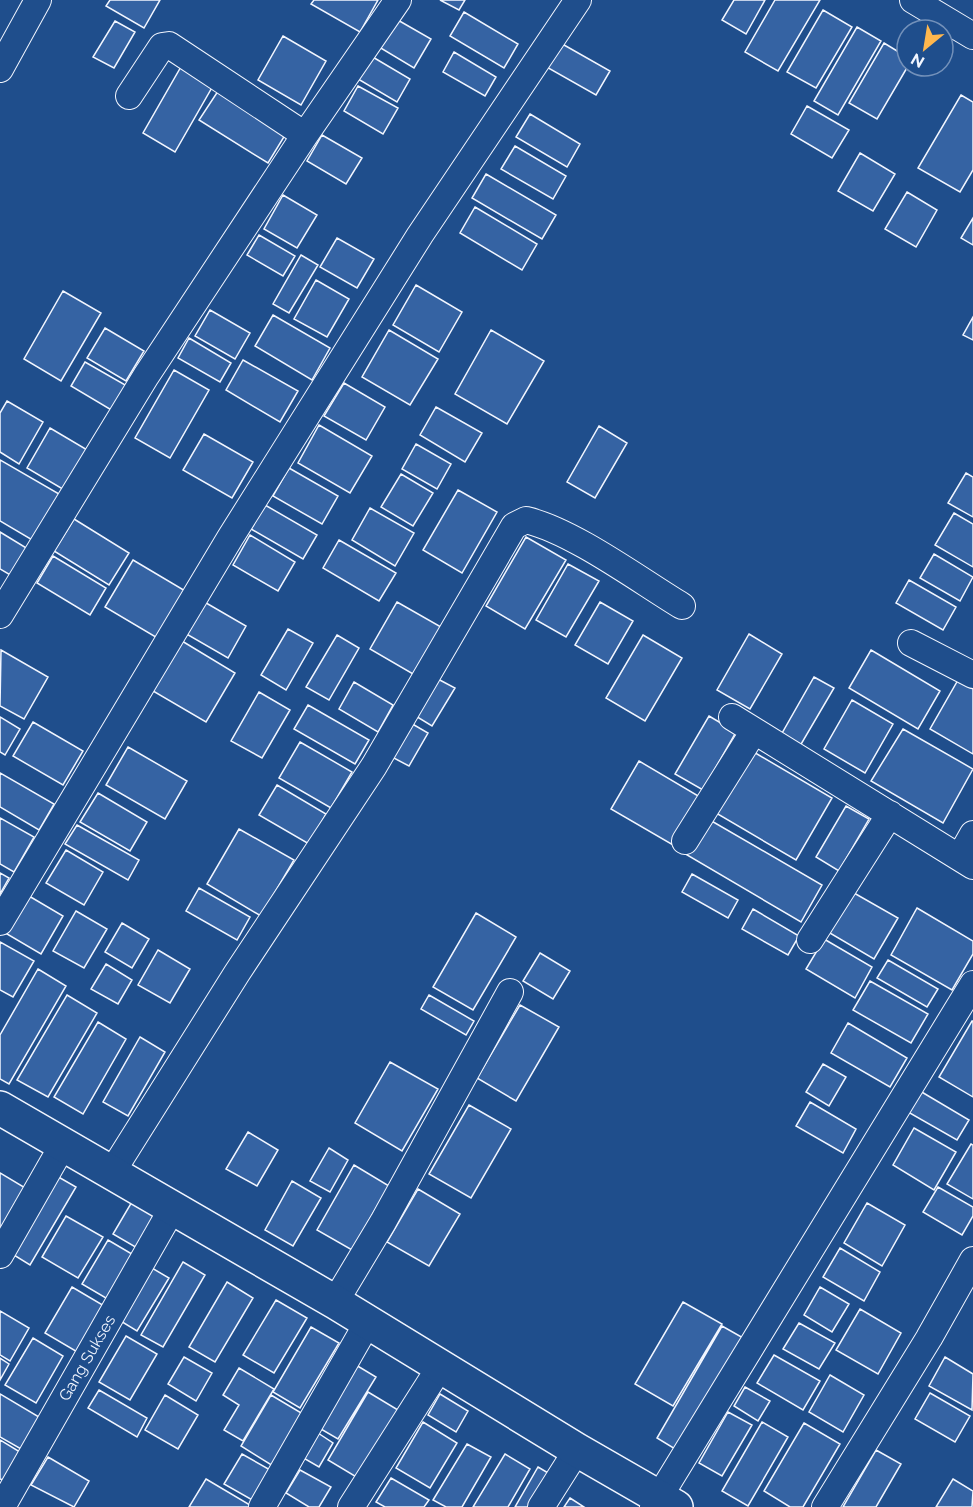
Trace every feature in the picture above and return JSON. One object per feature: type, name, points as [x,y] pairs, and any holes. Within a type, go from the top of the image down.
[{"type":"street","points":[[0,69],[38,0]]},
{"type":"street","points":[[0,615],[146,376],[305,135],[398,0]]},
{"type":"street","points":[[0,922],[236,528],[420,235],[578,0]]},
{"type":"street","points":[[913,0],[972,33]]},
{"type":"street","points":[[129,96],[162,46],[169,45],[305,135]]},
{"type":"street","points":[[112,1172],[237,973],[374,766],[514,526],[526,520],[539,523],[594,552],[681,606]]},
{"type":"street","points":[[911,643],[973,675]]},
{"type":"street","points":[[732,717],[967,862],[973,834]]},
{"type":"street","points":[[685,841],[754,731]]},
{"type":"street","points":[[810,940],[890,814]]},
{"type":"street","points":[[0,1108],[335,1302],[663,1503],[973,984]]},
{"type":"street","points":[[335,1302],[383,1222],[510,992]]},
{"type":"street","points":[[0,1255],[64,1143]]},
{"type":"street","name":"Gang Sukses","points":[[2,1507],[172,1209]]},
{"type":"street","points":[[825,1507],[929,1338],[973,1260]]},
{"type":"street","points":[[262,1507],[368,1322]]},
{"type":"street","points":[[351,1507],[440,1367]]},
{"type":"street","points":[[541,1507],[577,1450]]},
{"type":"building","points":[[110,0],[160,0],[144,28],[106,6]]},
{"type":"building","points":[[314,0],[378,0],[360,32],[311,4]]},
{"type":"building","points":[[440,0],[465,0],[459,10]]},
{"type":"building","points":[[734,0],[765,0],[746,34],[722,20]]},
{"type":"building","points":[[775,0],[820,0],[778,71],[745,52]]},
{"type":"building","points":[[823,10],[852,27],[816,88],[787,72]]},
{"type":"building","points":[[464,12],[518,44],[504,68],[450,36]]},
{"type":"building","points":[[396,19],[431,39],[414,68],[379,47]]},
{"type":"building","points":[[115,21],[135,32],[114,68],[93,57]]},
{"type":"building","points":[[857,27],[881,41],[838,115],[814,101]]},
{"type":"building","points":[[283,36],[326,61],[301,105],[258,80]]},
{"type":"building","points":[[557,41],[610,71],[596,95],[543,65]]},
{"type":"building","points":[[884,43],[895,50],[895,78],[901,78],[877,119],[849,103]]},
{"type":"building","points":[[454,52],[496,77],[485,96],[443,72]]},
{"type":"building","points":[[371,56],[410,79],[397,102],[358,79]]},
{"type":"building","points":[[182,65],[214,84],[175,152],[143,133]]},
{"type":"building","points":[[222,85],[290,127],[268,163],[199,120]]},
{"type":"building","points":[[358,86],[398,108],[383,134],[344,111]]},
{"type":"building","points":[[961,95],[973,102],[973,170],[960,192],[918,168]]},
{"type":"building","points":[[807,106],[849,130],[832,158],[791,134]]},
{"type":"building","points":[[530,114],[580,144],[567,167],[516,137]]},
{"type":"building","points":[[322,135],[362,158],[346,184],[307,161]]},
{"type":"building","points":[[515,146],[566,176],[553,199],[501,169]]},
{"type":"building","points":[[860,153],[895,174],[873,211],[838,191]]},
{"type":"building","points":[[486,174],[556,215],[542,239],[472,198]]},
{"type":"building","points":[[907,192],[937,210],[916,247],[885,229]]},
{"type":"building","points":[[283,195],[317,215],[297,248],[264,229]]},
{"type":"building","points":[[475,207],[537,244],[522,270],[460,233]]},
{"type":"building","points":[[973,218],[973,245],[961,238]]},
{"type":"building","points":[[259,235],[295,256],[283,276],[247,255]]},
{"type":"building","points":[[337,238],[374,259],[357,288],[320,267]]},
{"type":"building","points":[[301,255],[318,265],[289,313],[273,304]]},
{"type":"building","points":[[316,280],[349,299],[327,337],[294,319]]},
{"type":"building","points":[[416,285],[462,312],[439,352],[393,325]]},
{"type":"building","points":[[63,291],[101,313],[61,381],[24,359]]},
{"type":"building","points":[[210,310],[250,333],[235,359],[195,336]]},
{"type":"building","points":[[273,315],[330,348],[312,380],[255,346]]},
{"type":"building","points":[[973,317],[973,340],[963,335]]},
{"type":"building","points":[[105,328],[144,351],[126,381],[87,358]]},
{"type":"building","points":[[389,330],[438,359],[410,405],[362,377]]},
{"type":"building","points":[[491,330],[544,361],[507,424],[455,394]]},
{"type":"building","points":[[189,338],[231,363],[220,382],[178,358]]},
{"type":"building","points":[[243,360],[298,391],[280,422],[226,390]]},
{"type":"building","points":[[85,362],[127,386],[113,411],[71,386]]},
{"type":"building","points":[[174,370],[209,390],[170,458],[135,438]]},
{"type":"building","points":[[344,383],[385,407],[366,440],[324,416]]},
{"type":"building","points":[[7,401],[43,422],[19,464],[0,452],[0,413]]},
{"type":"building","points":[[436,407],[482,433],[465,462],[420,435]]},
{"type":"building","points":[[319,425],[372,456],[350,493],[298,463]]},
{"type":"building","points":[[599,426],[627,443],[595,498],[567,482]]},
{"type":"building","points":[[50,428],[89,451],[66,491],[27,468]]},
{"type":"building","points":[[204,434],[253,462],[232,498],[183,470]]},
{"type":"building","points":[[416,444],[451,464],[437,489],[402,469]]},
{"type":"building","points":[[0,460],[66,498],[39,544],[0,521]]},
{"type":"building","points":[[289,468],[338,496],[322,524],[273,496]]},
{"type":"building","points":[[966,473],[973,477],[973,517],[948,503]]},
{"type":"building","points":[[401,474],[433,493],[413,526],[381,507]]},
{"type":"building","points":[[458,490],[497,512],[462,573],[423,550]]},
{"type":"building","points":[[265,505],[317,535],[303,559],[251,529]]},
{"type":"building","points":[[370,508],[414,533],[395,566],[352,540]]},
{"type":"building","points":[[954,513],[973,524],[973,567],[935,545]]},
{"type":"building","points":[[74,519],[129,553],[109,585],[54,551]]},
{"type":"building","points":[[0,532],[28,549],[12,576],[0,569]]},
{"type":"building","points":[[250,535],[295,562],[278,591],[233,565]]},
{"type":"building","points":[[526,537],[566,560],[525,629],[486,606]]},
{"type":"building","points":[[339,540],[396,573],[379,601],[323,568]]},
{"type":"building","points":[[934,554],[973,577],[960,601],[920,578]]},
{"type":"building","points":[[53,556],[106,588],[90,615],[37,583]]},
{"type":"building","points":[[133,560],[187,592],[159,639],[105,607]]},
{"type":"building","points":[[568,564],[599,581],[566,637],[536,620]]},
{"type":"building","points":[[909,580],[956,607],[943,630],[896,603]]},
{"type":"building","points":[[201,600],[246,626],[228,658],[183,632]]},
{"type":"building","points":[[397,602],[441,627],[413,674],[370,649]]},
{"type":"building","points":[[600,602],[633,621],[608,664],[575,645]]},
{"type":"building","points":[[288,629],[313,643],[286,690],[261,675]]},
{"type":"building","points":[[749,634],[782,654],[750,709],[717,690]]},
{"type":"building","points":[[337,635],[359,648],[329,700],[306,687]]},
{"type":"building","points":[[643,635],[682,658],[645,721],[606,698]]},
{"type":"building","points":[[182,641],[235,673],[206,722],[153,691]]},
{"type":"building","points":[[1,650],[48,677],[24,719],[0,706]]},
{"type":"building","points":[[871,650],[940,691],[918,729],[849,688]]},
{"type":"building","points":[[814,677],[834,688],[800,746],[781,735]]},
{"type":"building","points":[[436,678],[455,688],[432,726],[414,715]]},
{"type":"building","points":[[958,680],[973,689],[973,754],[930,729]]},
{"type":"building","points":[[354,682],[393,705],[378,732],[339,709]]},
{"type":"building","points":[[259,692],[290,710],[262,758],[231,741]]},
{"type":"building","points":[[852,700],[893,724],[865,773],[824,749]]},
{"type":"building","points":[[308,705],[369,740],[355,764],[294,729]]},
{"type":"building","points":[[709,716],[736,732],[703,790],[675,774]]},
{"type":"building","points":[[0,717],[20,729],[5,755],[0,752]]},
{"type":"building","points":[[33,722],[83,751],[63,785],[13,756]]},
{"type":"building","points":[[409,722],[428,733],[409,766],[390,756]]},
{"type":"building","points":[[903,729],[973,769],[943,823],[871,781]]},
{"type":"building","points":[[300,742],[352,772],[331,808],[279,778]]},
{"type":"building","points":[[128,747],[187,781],[165,819],[106,785]]},
{"type":"building","points":[[752,751],[832,798],[796,860],[716,813]]},
{"type":"building","points":[[639,761],[700,797],[673,845],[611,809]]},
{"type":"building","points":[[0,773],[54,804],[39,830],[0,807]]},
{"type":"building","points":[[277,785],[326,814],[309,844],[259,815]]},
{"type":"building","points":[[98,793],[147,822],[130,851],[80,822]]},
{"type":"building","points":[[846,806],[869,819],[839,871],[816,857]]},
{"type":"building","points":[[703,816],[822,885],[801,922],[682,852]]},
{"type":"building","points":[[0,818],[34,837],[14,872],[0,864]]},
{"type":"building","points":[[77,825],[139,860],[128,880],[65,844]]},
{"type":"building","points":[[239,829],[294,860],[261,916],[207,884]]},
{"type":"building","points":[[66,850],[103,872],[84,905],[46,883]]},
{"type":"building","points":[[0,873],[9,878],[0,894]]},
{"type":"building","points":[[692,874],[738,900],[728,918],[682,892]]},
{"type":"building","points":[[199,888],[250,917],[237,940],[186,911]]},
{"type":"building","points":[[847,889],[898,918],[874,959],[823,929]]},
{"type":"building","points":[[29,896],[63,916],[41,954],[7,934]]},
{"type":"building","points":[[917,908],[973,941],[973,954],[952,990],[891,955]]},
{"type":"building","points":[[753,909],[799,936],[788,955],[742,929]]},
{"type":"building","points":[[76,911],[107,929],[84,968],[53,951]]},
{"type":"building","points":[[476,913],[516,937],[473,1010],[433,987]]},
{"type":"building","points":[[122,923],[149,939],[132,968],[105,952]]},
{"type":"building","points":[[824,939],[872,967],[855,998],[806,969]]},
{"type":"building","points":[[0,942],[34,961],[13,997],[0,990]]},
{"type":"building","points":[[158,950],[190,969],[170,1003],[138,985]]},
{"type":"building","points":[[540,953],[570,971],[553,999],[523,981]]},
{"type":"building","points":[[888,960],[938,989],[927,1007],[877,978]]},
{"type":"building","points":[[106,964],[132,980],[118,1004],[91,989]]},
{"type":"building","points":[[38,969],[66,986],[9,1084],[0,1079],[0,1035]]},
{"type":"building","points":[[870,981],[928,1014],[911,1043],[853,1010]]},
{"type":"building","points":[[67,995],[97,1013],[48,1097],[17,1080]]},
{"type":"building","points":[[429,995],[474,1021],[466,1035],[421,1009]]},
{"type":"building","points":[[520,1005],[559,1027],[516,1101],[477,1078]]},
{"type":"building","points":[[973,1021],[973,1097],[939,1077]]},
{"type":"building","points":[[98,1022],[126,1039],[83,1114],[54,1097]]},
{"type":"building","points":[[848,1023],[907,1058],[890,1087],[831,1053]]},
{"type":"building","points":[[140,1037],[165,1052],[128,1116],[103,1102]]},
{"type":"building","points":[[390,1062],[438,1089],[402,1151],[355,1123]]},
{"type":"building","points":[[823,1064],[846,1077],[829,1106],[806,1092]]},
{"type":"building","points":[[920,1091],[969,1120],[957,1140],[908,1112]]},
{"type":"building","points":[[810,1102],[856,1129],[843,1153],[796,1126]]},
{"type":"building","points":[[469,1105],[511,1129],[471,1198],[429,1174]]},
{"type":"building","points":[[914,1128],[956,1152],[934,1190],[893,1165]]},
{"type":"building","points":[[248,1132],[278,1150],[257,1186],[226,1169]]},
{"type":"building","points":[[971,1144],[973,1145],[973,1199],[947,1184]]},
{"type":"building","points":[[329,1148],[348,1160],[330,1192],[310,1181]]},
{"type":"building","points":[[354,1165],[389,1186],[352,1250],[317,1230]]},
{"type":"building","points":[[0,1173],[27,1189],[0,1235]]},
{"type":"building","points":[[55,1175],[76,1187],[30,1265],[9,1252]]},
{"type":"building","points":[[292,1181],[321,1198],[293,1246],[265,1230]]},
{"type":"building","points":[[938,1187],[973,1207],[973,1216],[962,1235],[923,1212]]},
{"type":"building","points":[[418,1189],[460,1214],[429,1266],[387,1242]]},
{"type":"building","points":[[133,1200],[164,1218],[144,1252],[113,1234]]},
{"type":"building","points":[[867,1203],[905,1225],[882,1266],[844,1243]]},
{"type":"building","points":[[66,1216],[103,1237],[78,1278],[42,1257]]},
{"type":"building","points":[[108,1240],[137,1257],[111,1301],[82,1284]]},
{"type":"building","points":[[840,1248],[880,1272],[864,1301],[823,1277]]},
{"type":"building","points":[[183,1262],[205,1275],[163,1347],[141,1335]]},
{"type":"building","points":[[145,1264],[169,1278],[137,1331],[114,1317]]},
{"type":"building","points":[[227,1282],[253,1298],[215,1362],[189,1347]]},
{"type":"building","points":[[72,1287],[106,1307],[79,1353],[45,1333]]},
{"type":"building","points":[[820,1287],[849,1304],[832,1332],[804,1315]]},
{"type":"building","points":[[276,1300],[307,1318],[274,1373],[243,1355]]},
{"type":"building","points":[[683,1302],[722,1324],[673,1406],[635,1384]]},
{"type":"building","points":[[860,1309],[901,1333],[878,1374],[836,1350]]},
{"type":"building","points":[[0,1311],[29,1328],[10,1361],[0,1355]]},
{"type":"building","points":[[799,1323],[835,1343],[819,1369],[783,1349]]},
{"type":"building","points":[[722,1326],[745,1339],[680,1452],[657,1438]]},
{"type":"building","points":[[311,1327],[339,1343],[300,1408],[273,1392]]},
{"type":"building","points":[[126,1336],[157,1354],[130,1400],[99,1382]]},
{"type":"building","points":[[33,1338],[63,1356],[36,1403],[5,1385]]},
{"type":"building","points":[[774,1355],[820,1381],[803,1410],[757,1383]]},
{"type":"building","points":[[184,1357],[212,1373],[196,1401],[168,1384]]},
{"type":"building","points":[[945,1357],[973,1374],[972,1410],[929,1386]]},
{"type":"building","points":[[0,1358],[9,1364],[0,1380]]},
{"type":"building","points":[[351,1362],[376,1377],[338,1439],[314,1425]]},
{"type":"building","points":[[239,1368],[274,1389],[243,1441],[224,1430],[239,1405],[223,1395]]},
{"type":"building","points":[[830,1375],[864,1395],[843,1432],[809,1412]]},
{"type":"building","points":[[745,1387],[770,1401],[758,1421],[734,1406]]},
{"type":"building","points":[[99,1390],[147,1418],[137,1437],[88,1408]]},
{"type":"building","points":[[368,1392],[398,1410],[358,1478],[328,1460]]},
{"type":"building","points":[[930,1393],[970,1416],[955,1442],[915,1419]]},
{"type":"building","points":[[0,1394],[39,1417],[21,1449],[0,1437]]},
{"type":"building","points":[[440,1394],[468,1411],[456,1432],[428,1415]]},
{"type":"building","points":[[165,1395],[198,1415],[178,1449],[145,1430]]},
{"type":"building","points":[[271,1395],[303,1414],[273,1466],[241,1446]]},
{"type":"building","points":[[728,1412],[752,1425],[722,1476],[699,1463]]},
{"type":"building","points":[[423,1422],[457,1443],[430,1488],[396,1468]]},
{"type":"building","points":[[762,1422],[788,1437],[748,1506],[722,1491]]},
{"type":"building","points":[[804,1423],[840,1444],[803,1507],[790,1507],[764,1491]]},
{"type":"building","points":[[315,1431],[333,1443],[319,1467],[300,1456]]},
{"type":"building","points":[[0,1440],[20,1452],[3,1480],[0,1479]]},
{"type":"building","points":[[467,1444],[491,1457],[462,1507],[446,1507],[433,1500]]},
{"type":"building","points":[[876,1450],[901,1464],[876,1507],[843,1507]]},
{"type":"building","points":[[242,1454],[272,1471],[254,1501],[224,1484]]},
{"type":"building","points":[[505,1454],[530,1469],[508,1507],[473,1507]]},
{"type":"building","points":[[48,1457],[89,1481],[74,1507],[31,1485]]},
{"type":"building","points":[[538,1467],[555,1477],[537,1507],[515,1507]]},
{"type":"building","points":[[300,1470],[331,1487],[319,1507],[309,1507],[286,1493]]},
{"type":"building","points":[[391,1478],[429,1500],[424,1507],[385,1507],[376,1502]]},
{"type":"building","points":[[206,1479],[250,1505],[249,1507],[189,1507]]},
{"type":"building","points":[[953,1479],[973,1491],[972,1507],[936,1507]]},
{"type":"building","points":[[570,1498],[584,1507],[564,1507]]}]
